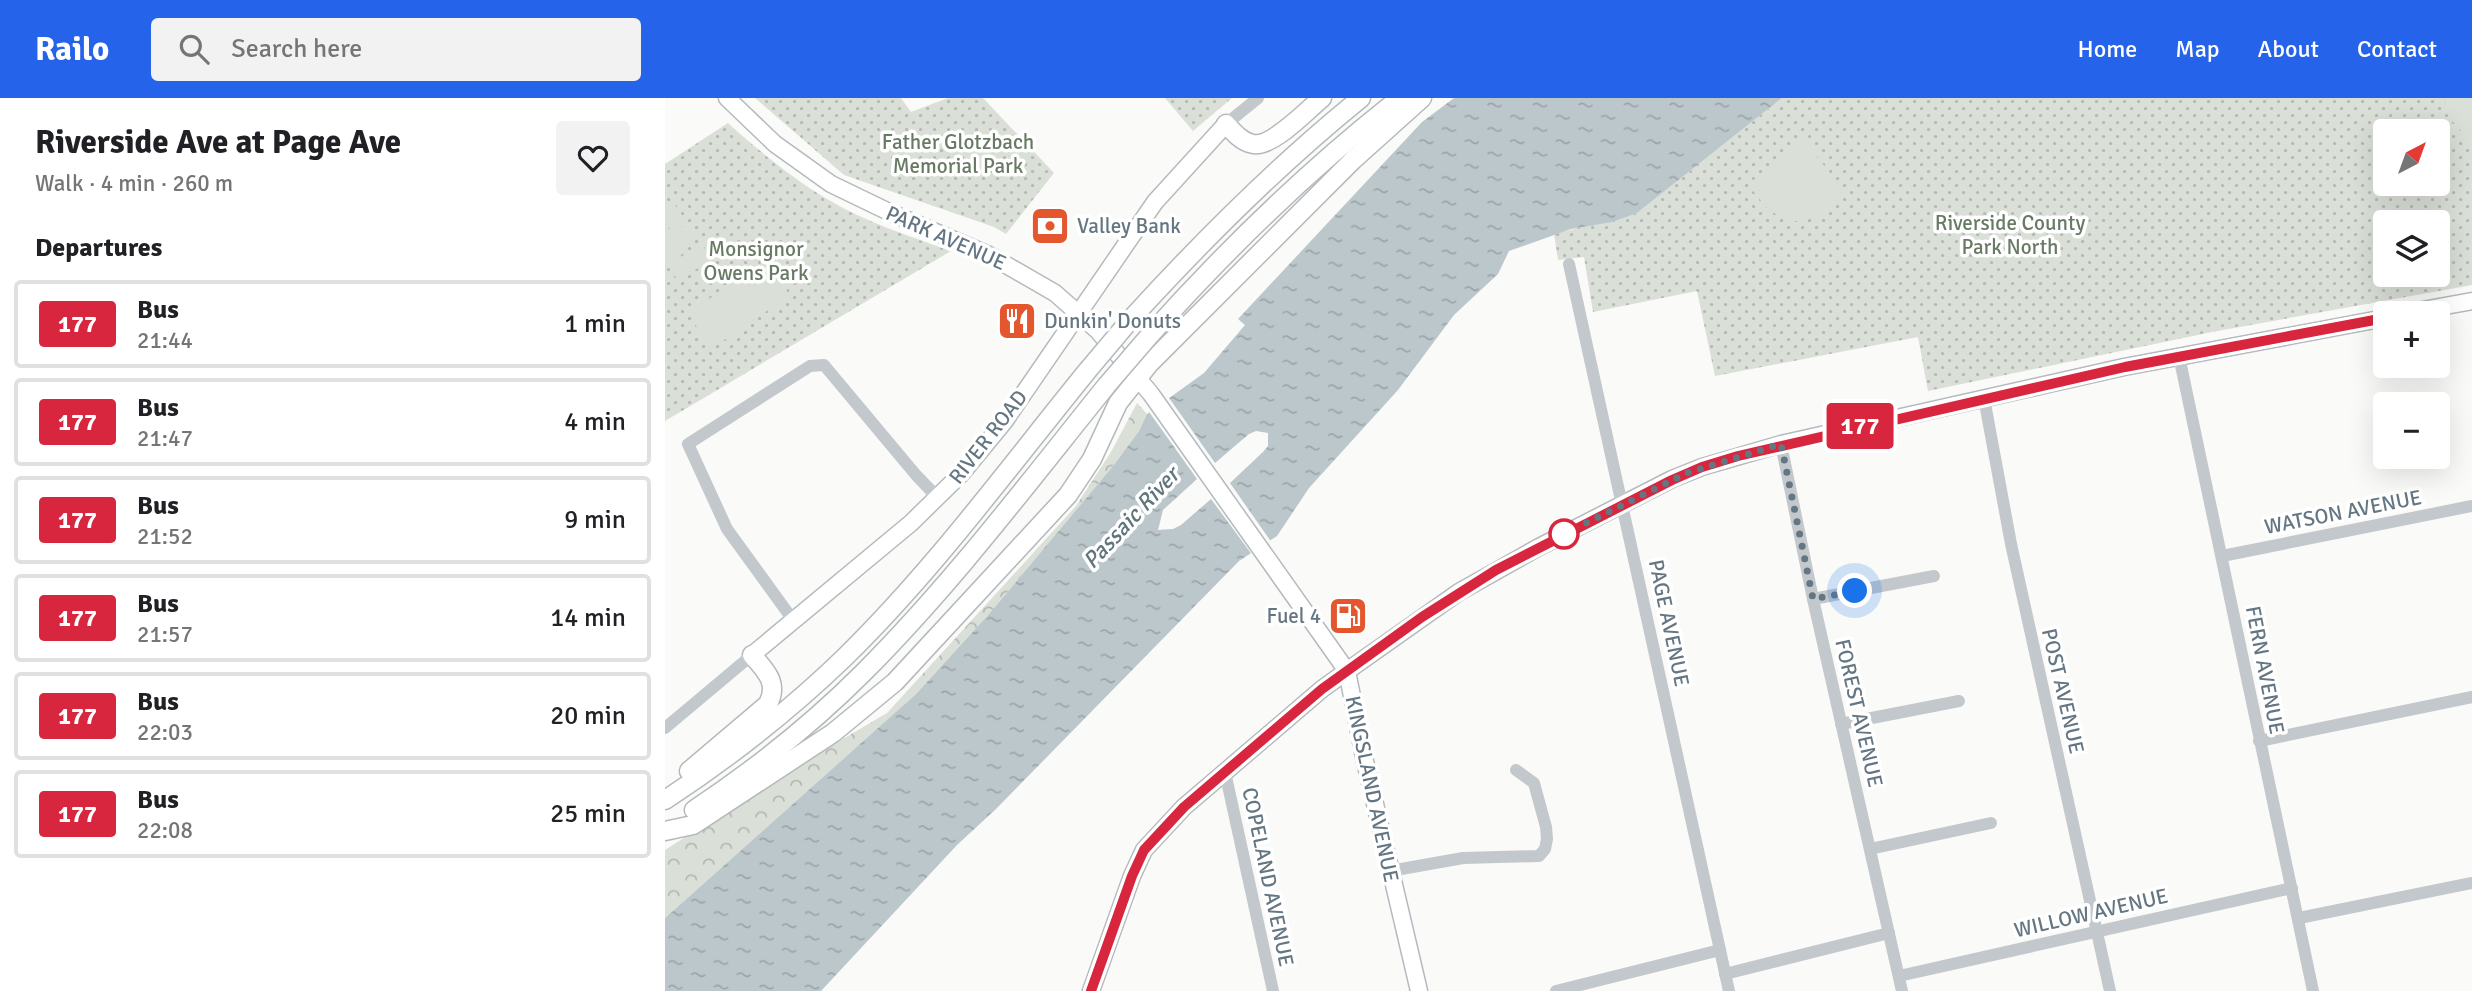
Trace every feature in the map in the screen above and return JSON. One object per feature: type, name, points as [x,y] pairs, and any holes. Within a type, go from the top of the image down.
[{"type":"highway","points":[[1227,124],[1243,141],[1261,145],[1276,137],[1322,98]]},
{"type":"highway","points":[[665,800],[784,712],[873,629],[926,569],[1088,370],[1189,256],[1252,193],[1361,98]]},
{"type":"highway","points":[[665,830],[768,757],[861,675],[945,584],[1107,385],[1206,273],[1268,211],[1400,98]]},
{"type":"highway","points":[[665,830],[692,825],[833,733],[895,682],[1068,495],[1092,459],[1118,403],[1137,378],[1343,169],[1422,98]]},
{"type":"highway","points":[[665,789],[768,704],[773,695],[771,679],[753,655]]},
{"type":"main road","name":"PARK AVENUE","points":[[727,98],[775,144],[831,184],[1005,262],[1055,293],[1079,312],[1151,394]]},
{"type":"main road","name":"RIVER ROAD","points":[[753,655],[938,498],[963,473],[997,430],[1154,202],[1227,124]]},
{"type":"main road","points":[[2450,305],[2472,301]]},
{"type":"main road","points":[[1093,989],[1132,876],[1144,850],[1184,807],[1322,689],[1459,592],[1623,503],[1702,467],[1781,444],[2179,355],[2373,320]]},
{"type":"main road","name":"KINGSLAND AVENUE","points":[[1151,394],[1347,671],[1419,991]]},
{"type":"street","name":"RIVER ROAD","points":[[1227,124],[1258,98]]},
{"type":"street","name":"PAGE AVENUE","points":[[1569,264],[1729,991]]},
{"type":"street","name":"FERN AVENUE","points":[[2179,355],[2313,991]]},
{"type":"street","points":[[793,620],[727,529],[688,444],[810,366],[824,365],[938,498]]},
{"type":"street","name":"POST AVENUE","points":[[1984,398],[2011,544],[2110,991]]},
{"type":"street","name":"FOREST AVENUE","points":[[1781,444],[1813,599],[1902,991]]},
{"type":"street","name":"WATSON AVENUE","points":[[2222,556],[2472,506]]},
{"type":"street","points":[[1813,599],[1934,576]]},
{"type":"street","name":"RIVER ROAD","points":[[665,729],[753,655]]},
{"type":"street","points":[[2259,741],[2472,697]]},
{"type":"street","points":[[1841,724],[1959,701]]},
{"type":"street","points":[[1390,871],[1464,858],[1539,856],[1545,849],[1546,827],[1534,783],[1516,770]]},
{"type":"street","name":"COPELAND AVENUE","points":[[1225,772],[1273,991]]},
{"type":"street","points":[[1870,849],[1991,823]]},
{"type":"street","points":[[2299,918],[2472,883]]},
{"type":"street","name":"WILLOW AVENUE","points":[[1899,976],[2292,888]]},
{"type":"street","points":[[1725,974],[1889,933]]},
{"type":"street","points":[[1556,991],[1720,950]]},
{"type":"green space","name":"Father Glotzbach Memorial Park","points":[[755,98],[901,98],[911,112],[948,98],[983,98],[1054,173],[1006,234],[994,227],[844,175]]},
{"type":"green space","points":[[1165,98],[1232,98],[1193,131]]},
{"type":"green space","name":"Riverside County Park North","points":[[1782,98],[2472,98],[2472,285],[2212,332],[1928,391],[1918,337],[1715,376],[1697,291],[1593,312],[1584,257],[1558,260],[1554,234],[1637,213]]},
{"type":"green space","points":[[2444,98],[2472,98],[2472,144],[2453,122]]},
{"type":"green space","name":"Monsignor Owens Park","points":[[728,123],[802,183],[827,199],[872,222],[951,251],[665,421],[665,164]]},
{"type":"green space","points":[[1801,137],[1844,190],[1817,215],[1789,223],[1768,209],[1748,185]]},
{"type":"green space","points":[[673,202],[684,218],[665,231],[665,208]]},
{"type":"green space","points":[[687,223],[698,238],[665,261],[665,238]]},
{"type":"green space","points":[[701,243],[712,259],[678,281],[668,266]]},
{"type":"green space","points":[[761,263],[771,266],[787,289],[786,298],[717,345],[708,343],[692,320],[693,310]]},
{"type":"green space","points":[[1137,403],[1147,414],[1139,431],[1113,466],[989,614],[916,694],[665,918],[665,850],[780,776],[887,713],[1076,506],[1111,452]]},
{"type":"water","name":"Passaic River","points":[[1454,98],[1782,98],[1637,213],[1612,222],[1571,229],[1509,251],[1498,274],[1454,315],[1398,390],[1309,488],[1277,536],[1239,561],[996,809],[957,845],[821,991],[665,991],[665,918],[916,694],[989,614],[1113,466],[1139,431],[1147,414],[1204,373],[1245,325],[1238,319],[1422,122]]},
{"type":"pier","points":[[1167,395],[1215,463],[1249,434],[1256,431],[1268,433],[1268,446],[1230,483],[1272,543],[1253,556],[1211,499],[1181,525],[1173,529],[1158,530],[1163,510],[1197,479],[1147,409]]},
{"type":"bus line","name":"177","points":[[1091,991],[1122,900],[1144,850],[1184,807],[1322,689],[1459,592],[1539,547],[1702,467],[1781,444],[2179,355],[2373,320]]},
{"type":"place","name":"Valley Bank","points":[[1050,226]]},
{"type":"place","name":"Dunkin' Donuts","points":[[1017,321]]},
{"type":"place","name":"Fuel 4","points":[[1348,616]]},
{"type":"route","points":[[1564,534],[1687,473],[1781,444],[1813,599],[1855,591]]}]
